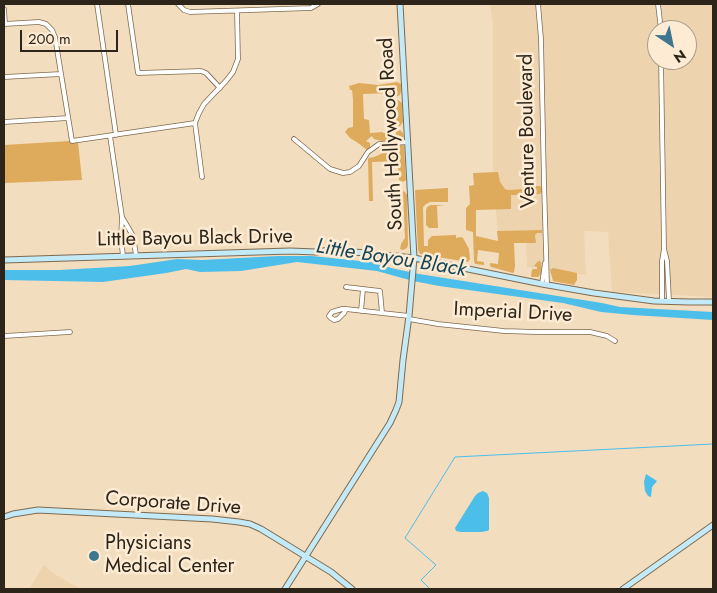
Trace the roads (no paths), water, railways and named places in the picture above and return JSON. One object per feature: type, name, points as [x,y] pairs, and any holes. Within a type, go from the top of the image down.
[{"type":"main road","name":"South Hollywood Road","points":[[285,589],[390,423],[399,402],[412,292],[414,258],[400,4]]},
{"type":"main road","name":"Little Bayou Black Drive","points":[[4,260],[290,251],[316,252],[330,250],[414,258],[545,285],[609,295],[662,301],[713,302]]},
{"type":"main road","name":"Corporate Drive","points":[[4,517],[38,510],[232,520],[250,524],[260,529],[331,572],[352,589]]},
{"type":"main road","points":[[623,589],[713,525]]},
{"type":"street","points":[[97,4],[116,135]]},
{"type":"street","points":[[128,4],[138,73],[201,71],[206,73],[220,88]]},
{"type":"street","points":[[178,4],[184,10],[190,12],[312,8],[318,4]]},
{"type":"street","name":"Venture Boulevard","points":[[538,4],[541,39],[545,285]]},
{"type":"street","points":[[658,4],[660,20]]},
{"type":"street","points":[[4,9],[4,24],[39,22],[46,24],[52,30],[55,37],[72,141],[195,124]]},
{"type":"street","points":[[202,177],[195,124],[204,104],[233,72],[238,59],[237,11]]},
{"type":"street","points":[[661,70],[664,249],[662,260],[662,301]]},
{"type":"street","points":[[4,77],[61,74]]},
{"type":"street","points":[[4,122],[68,118]]},
{"type":"street","points":[[110,136],[122,216],[121,238],[123,256]]},
{"type":"street","points":[[294,139],[330,169],[343,173],[356,166],[379,144],[408,142]]},
{"type":"street","points":[[122,216],[133,236],[136,255]]},
{"type":"street","points":[[664,249],[668,260],[669,301]]},
{"type":"street","points":[[346,287],[380,291],[382,313]]},
{"type":"street","points":[[361,311],[363,289]]},
{"type":"street","name":"Imperial Drive","points":[[346,310],[382,313],[438,324],[504,330],[590,332],[607,336],[615,341]]},
{"type":"street","points":[[4,336],[70,332]]},
{"type":"water","points":[[312,256],[380,263],[391,268],[419,274],[620,307],[713,312],[713,320],[601,312],[563,303],[439,286],[377,271],[297,262],[241,271],[200,272],[186,269],[103,282],[4,280],[4,270],[59,270],[130,266],[177,259],[202,260]]},
{"type":"water","points":[[646,474],[657,481],[652,487],[651,497],[645,491],[644,482]]},
{"type":"water","points":[[483,491],[487,493],[489,498],[489,530],[481,532],[456,531],[455,528],[475,496]]},
{"type":"waterway","points":[[430,589],[421,580],[436,565],[405,538],[455,457],[713,444]]},
{"type":"place","name":"Physicians Medical Center","points":[[94,556]]},
{"type":"water label","name":"Little Bayou Black","points":[[391,259]]}]
